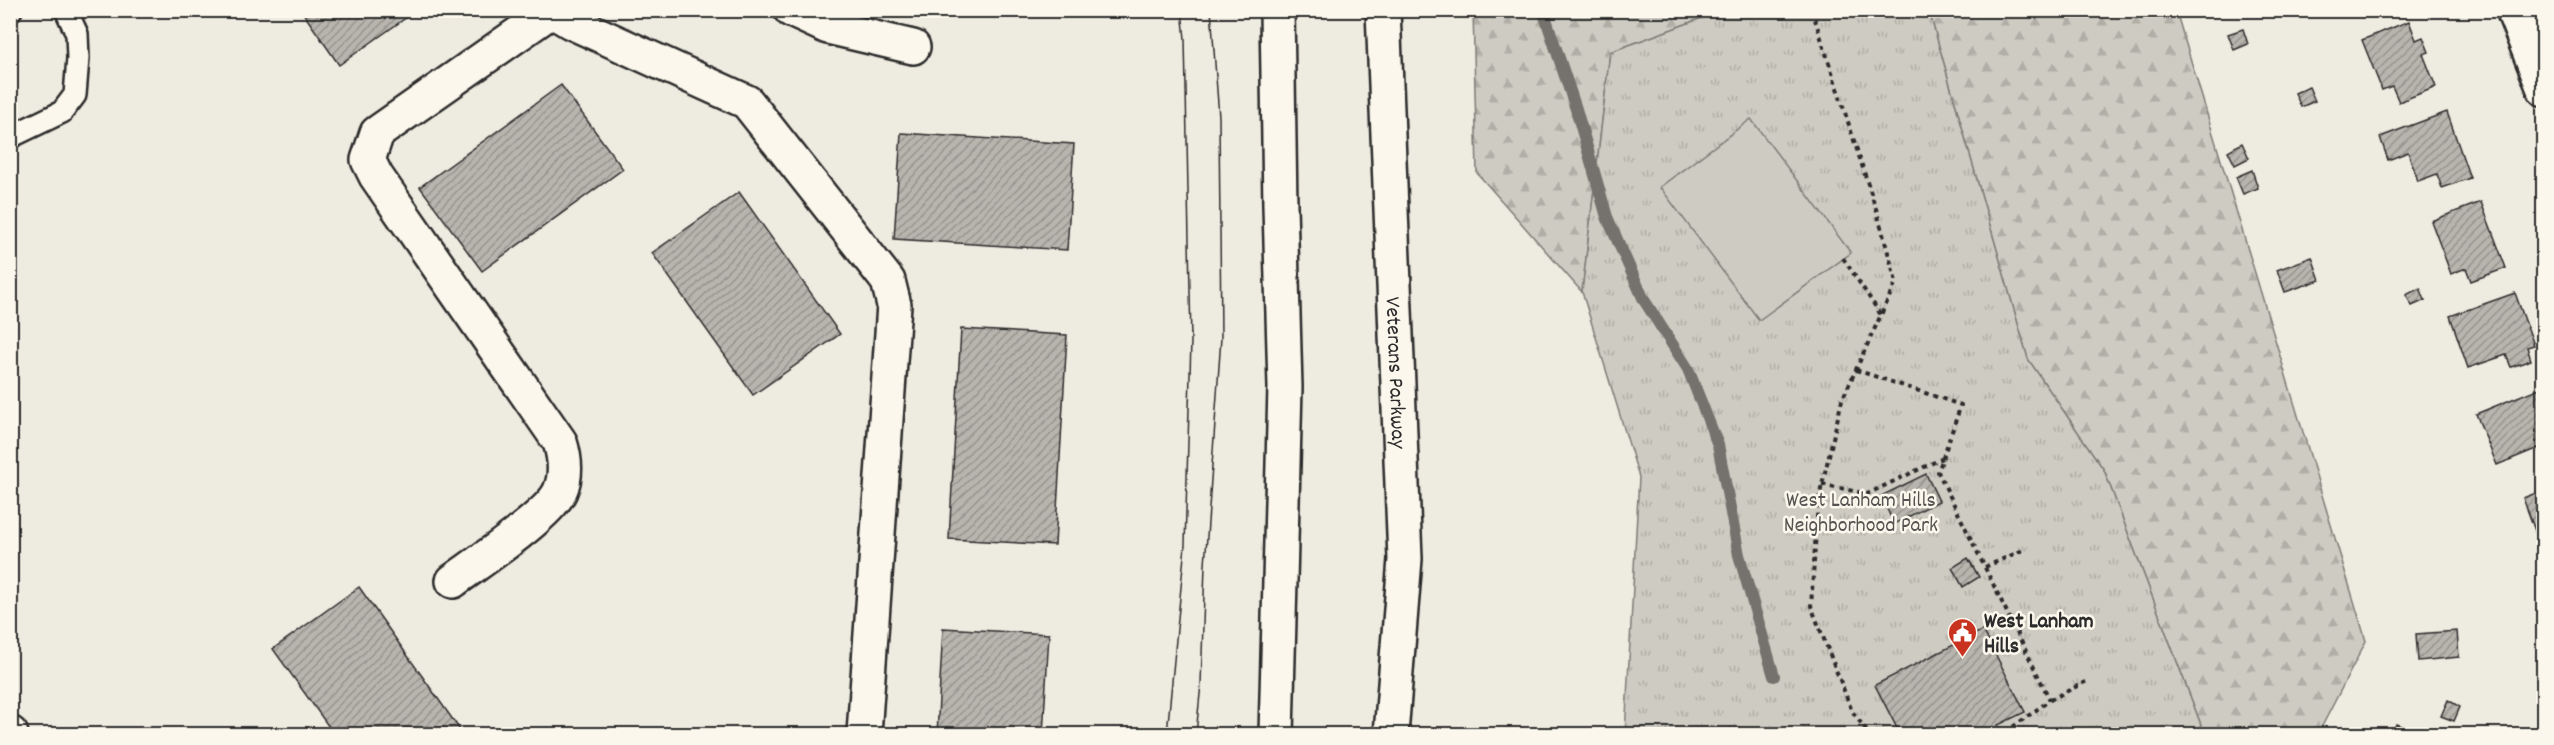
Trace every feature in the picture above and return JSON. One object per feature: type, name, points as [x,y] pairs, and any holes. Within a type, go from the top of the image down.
[{"type":"street","points":[[791,10],[828,27],[913,47]]},
{"type":"street","points":[[1276,735],[1285,387],[1277,10]]},
{"type":"street","name":"Veterans Parkway","points":[[1383,10],[1405,559],[1391,735]]},
{"type":"street","points":[[2513,10],[2544,89]]},
{"type":"street","points":[[453,581],[542,513],[560,492],[566,461],[560,442],[376,176],[368,159],[377,133],[551,11],[747,102],[888,281],[894,305],[864,735]]},
{"type":"lane","points":[[10,137],[62,112],[75,95],[77,34],[66,10]]},
{"type":"path","points":[[1812,10],[1877,212],[1896,282],[1842,400],[1818,502],[1811,606],[1852,711],[1869,735]]},
{"type":"path","points":[[1843,258],[1881,315]]},
{"type":"path","points":[[1856,370],[1961,405],[1938,472],[2050,700]]},
{"type":"path","points":[[1822,484],[1867,494],[1943,458]]},
{"type":"path","points":[[1985,567],[2023,550]]},
{"type":"path","points":[[2013,735],[2010,729],[2050,700],[2087,681]]},
{"type":"green space","points":[[1473,11],[1721,11],[1610,52],[1582,292],[1477,173]]},
{"type":"green space","name":"West Lanham Hills Neighborhood Park","points":[[1721,11],[1929,11],[2028,359],[2104,470],[2203,730],[2199,734],[1625,734],[1639,477],[1582,292],[1610,52]]},
{"type":"green space","points":[[1929,11],[2176,11],[2366,641],[2318,734],[2199,734],[2203,730],[2104,470],[2028,359]]},
{"type":"green space","points":[[1751,119],[1851,253],[1759,320],[1660,187]]},
{"type":"building","points":[[301,10],[417,10],[339,65]]},
{"type":"building","points":[[2409,21],[2416,40],[2423,37],[2429,52],[2423,54],[2436,87],[2399,102],[2392,86],[2382,90],[2362,40]]},
{"type":"building","points":[[2243,29],[2248,44],[2234,50],[2228,34]]},
{"type":"building","points":[[561,85],[623,169],[482,271],[420,187]]},
{"type":"building","points":[[2309,87],[2315,101],[2301,107],[2295,93]]},
{"type":"building","points":[[2447,112],[2470,178],[2442,188],[2437,174],[2418,181],[2408,152],[2388,160],[2380,137]]},
{"type":"building","points":[[901,133],[1074,144],[1067,250],[894,239]]},
{"type":"building","points":[[2242,143],[2249,158],[2235,165],[2228,151]]},
{"type":"building","points":[[2252,170],[2258,188],[2243,194],[2236,177]]},
{"type":"building","points":[[739,192],[840,334],[753,395],[652,253]]},
{"type":"building","points":[[2481,202],[2506,268],[2471,281],[2466,268],[2451,274],[2431,221]]},
{"type":"building","points":[[2312,257],[2320,280],[2285,292],[2277,270]]},
{"type":"building","points":[[2420,288],[2425,300],[2412,306],[2406,295]]},
{"type":"building","points":[[2515,293],[2534,345],[2527,347],[2531,360],[2511,367],[2506,355],[2468,368],[2450,316]]},
{"type":"building","points":[[961,329],[1067,335],[1055,545],[949,539]]},
{"type":"building","points":[[2544,386],[2544,461],[2538,448],[2497,465],[2476,414]]},
{"type":"building","points":[[1926,474],[1939,501],[1894,524],[1881,496]]},
{"type":"building","points":[[2544,490],[2544,549],[2542,550],[2523,498]]},
{"type":"building","points":[[1968,558],[1979,577],[1963,587],[1952,568]]},
{"type":"building","points":[[359,587],[463,734],[334,734],[273,649]]},
{"type":"building","points":[[943,628],[1049,634],[1043,734],[937,734]]},
{"type":"building","name":"West Lanham Hills","points":[[1983,630],[2025,712],[1998,725],[2001,732],[1997,734],[1900,734],[1875,685]]},
{"type":"building","points":[[2457,631],[2459,657],[2418,661],[2416,634]]},
{"type":"building","points":[[2448,700],[2460,707],[2454,721],[2441,716]]},
{"type":"building","points":[[2396,724],[2420,734],[2392,734]]},
{"type":"waterway","points":[[1543,10],[1576,109],[1607,217],[1644,300],[1688,369],[1718,445],[1739,555],[1774,676]]},
{"type":"tram line","points":[[1167,734],[1185,545],[1191,341],[1185,39],[1182,10]]},
{"type":"tram line","points":[[1196,734],[1201,684],[1205,565],[1221,338],[1219,117],[1211,10]]},
{"type":"place","name":"West Lanham Hills","points":[[1963,658]]}]
